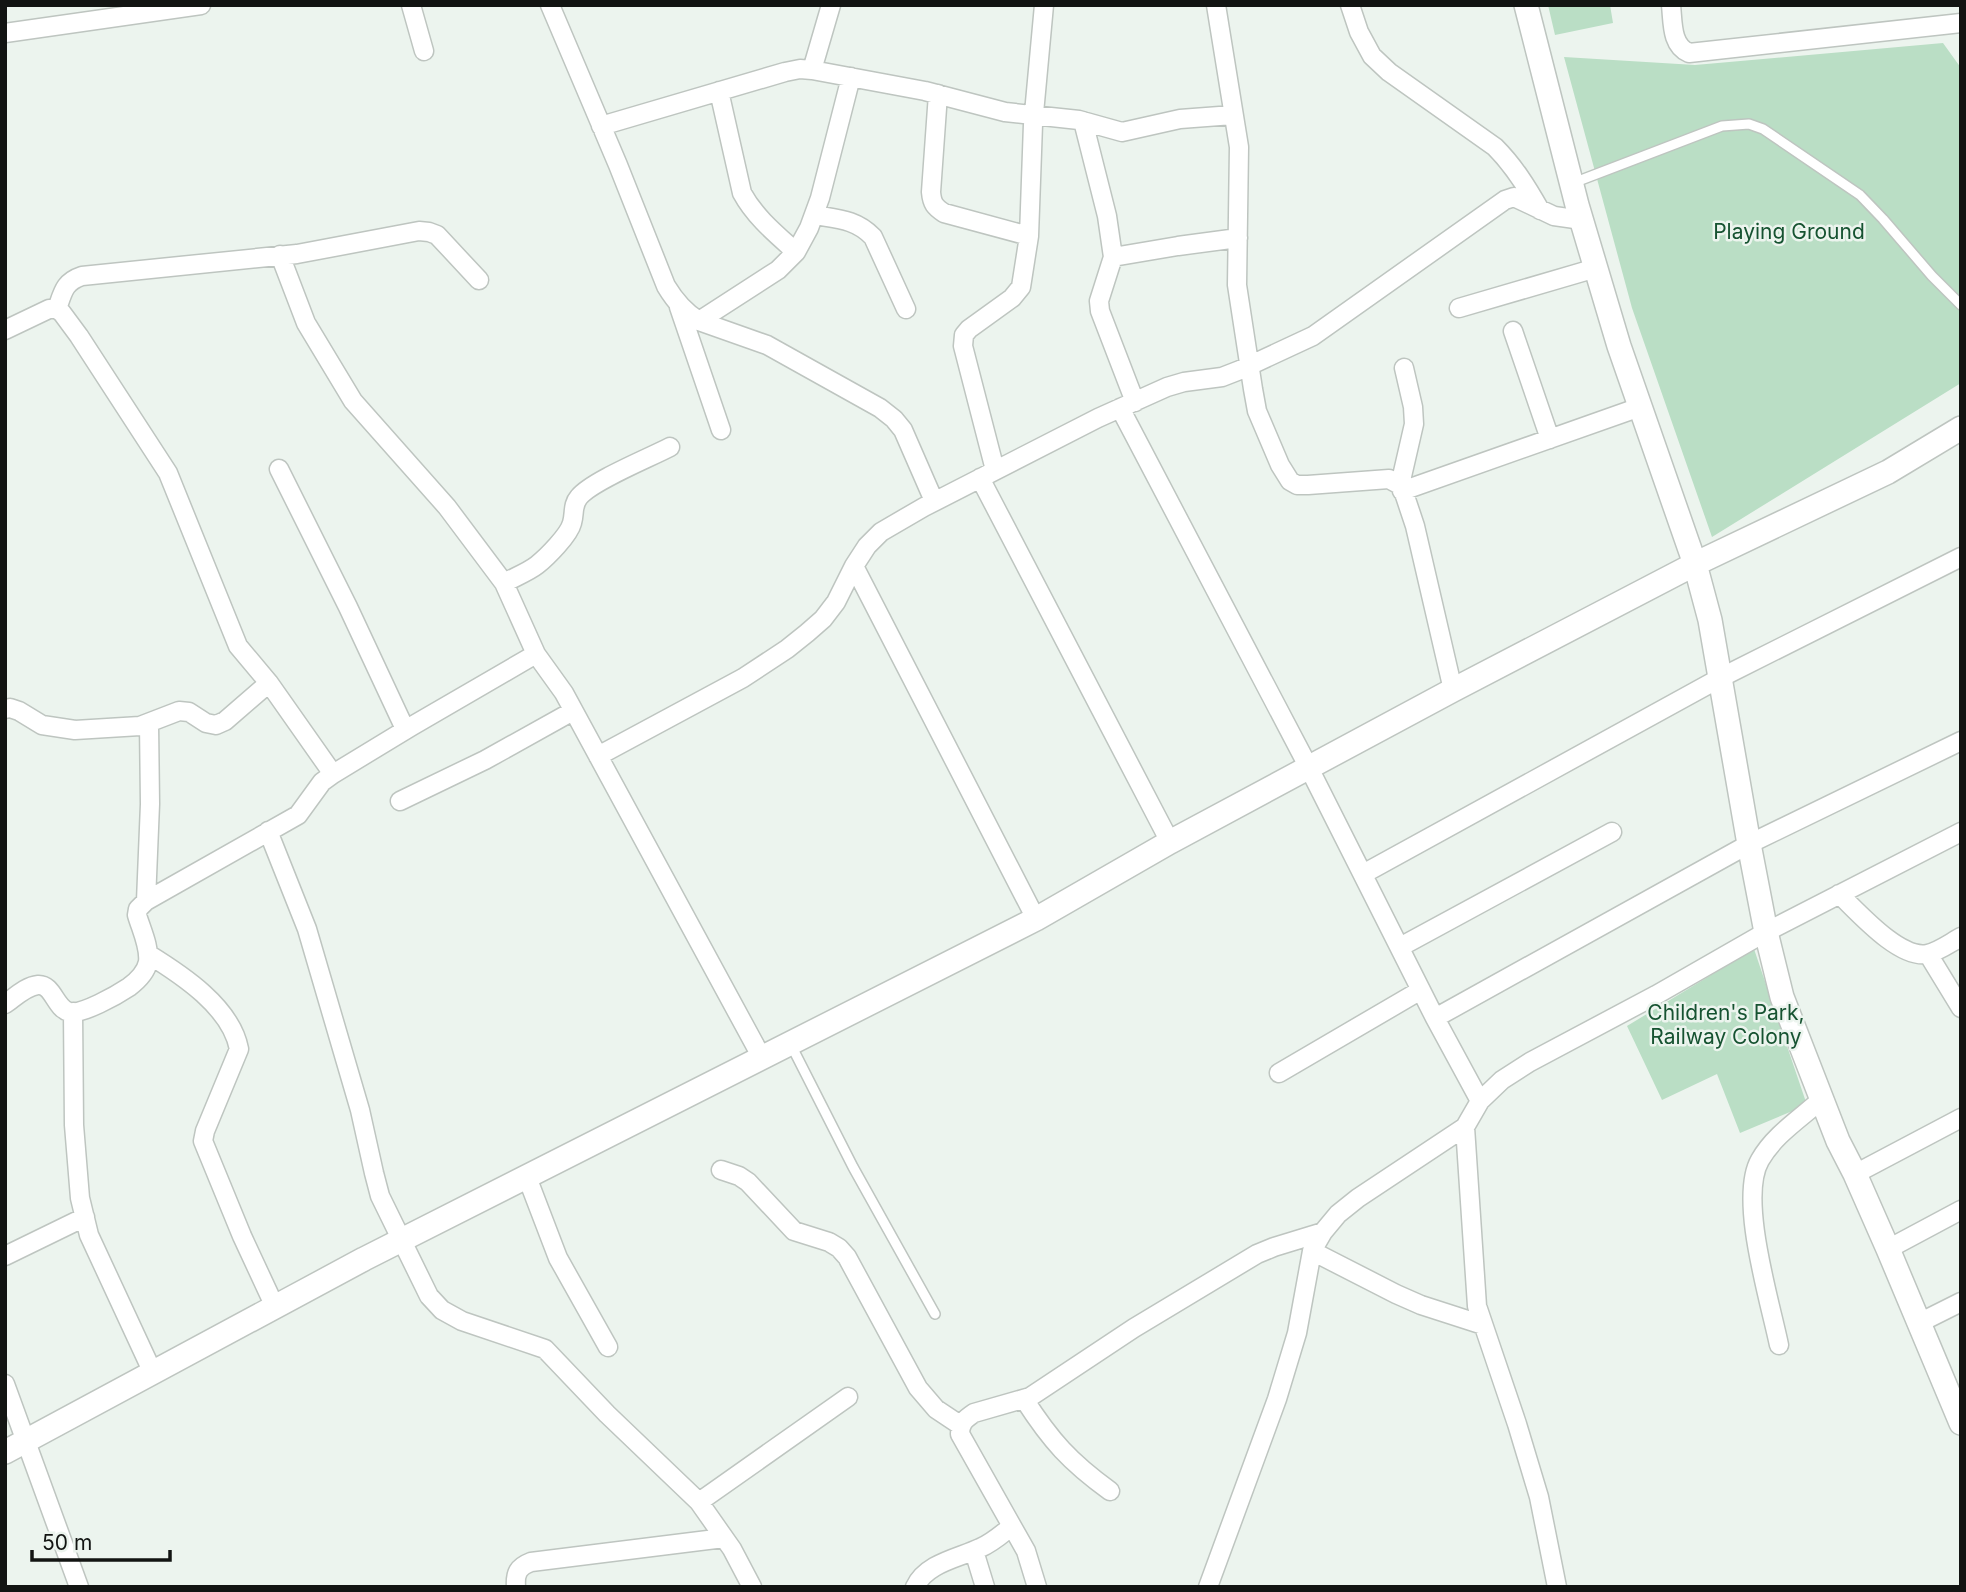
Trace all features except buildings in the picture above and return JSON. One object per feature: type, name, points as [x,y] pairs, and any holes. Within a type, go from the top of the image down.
[{"type":"street","points":[[5,33],[201,5]]},
{"type":"street","points":[[411,5],[424,51]]},
{"type":"street","points":[[550,5],[666,286],[678,304],[689,316],[767,345],[880,408],[903,430],[934,501]]},
{"type":"street","points":[[812,69],[831,5]]},
{"type":"street","points":[[1044,5],[1034,114],[1029,236],[1021,287],[1012,298],[969,329],[964,335],[963,346],[987,474],[1170,842]]},
{"type":"street","points":[[1216,5],[1239,147],[1237,285],[1257,411],[1280,465],[1290,481],[1297,485],[1389,479],[1401,488]]},
{"type":"street","points":[[1350,5],[1359,32],[1372,55],[1389,72],[1494,147],[1522,178],[1540,211]]},
{"type":"street","points":[[1526,5],[1572,184],[1619,346],[1695,564],[1710,620],[1749,844],[1782,997],[1838,1141],[1855,1174],[1919,1323],[1955,1393],[1961,1423]]},
{"type":"street","points":[[1671,5],[1676,42],[1680,50],[1689,53],[1961,23]]},
{"type":"street","points":[[601,126],[800,69],[812,69],[937,94],[1005,112],[1083,121],[1122,132],[1180,119],[1233,115]]},
{"type":"street","points":[[699,321],[778,270],[796,252],[809,228],[820,198],[851,77]]},
{"type":"street","points":[[719,91],[742,194],[760,219],[796,252]]},
{"type":"street","points":[[937,94],[931,192],[935,208],[944,213],[1029,236]]},
{"type":"street","points":[[1083,121],[1107,216],[1113,257],[1099,301],[1100,311],[1128,405],[1435,1018],[1480,1101]]},
{"type":"street","points":[[598,756],[743,678],[787,649],[823,619],[836,602],[867,546],[881,532],[934,501],[1167,387],[1222,377],[1312,336],[1505,200],[1514,197],[1540,211],[1582,220]]},
{"type":"street","points":[[814,215],[846,220],[865,228],[873,236],[906,309]]},
{"type":"street","points":[[57,309],[64,289],[72,280],[82,276],[297,254],[419,231],[437,235],[479,280]]},
{"type":"street","points":[[1113,257],[1238,239]]},
{"type":"street","points":[[280,255],[306,323],[353,401],[447,507],[504,583],[536,654],[564,693],[762,1058]]},
{"type":"street","points":[[1459,308],[1596,268]]},
{"type":"street","points":[[678,304],[721,430]]},
{"type":"street","points":[[5,330],[49,309],[57,309],[79,336],[169,473],[238,646],[269,683],[333,774]]},
{"type":"street","points":[[1513,331],[1550,439]]},
{"type":"street","points":[[1404,368],[1414,424],[1401,488],[1415,526],[1453,690]]},
{"type":"street","points":[[1401,488],[1640,407]]},
{"type":"street","points":[[5,1452],[403,1240],[1035,919],[1170,842],[1453,690],[1695,564],[1888,472],[1961,428]]},
{"type":"street","points":[[504,583],[537,565],[551,552],[572,523],[574,505],[579,496],[593,486],[670,447]]},
{"type":"street","points":[[279,469],[405,729]]},
{"type":"street","points":[[1363,874],[1720,678],[1961,556]]},
{"type":"street","points":[[854,566],[1035,919]]},
{"type":"street","points":[[5,1004],[28,988],[42,985],[60,1006],[73,1012],[89,1008],[130,986],[142,975],[147,965],[148,954],[137,915],[138,909],[146,901],[298,815],[322,782],[333,774],[536,654]]},
{"type":"street","points":[[5,709],[19,711],[42,725],[75,730],[140,726],[179,711],[189,712],[198,720],[216,725],[225,721],[269,683]]},
{"type":"street","points":[[400,801],[485,760],[573,711]]},
{"type":"street","points":[[146,901],[149,723]]},
{"type":"street","points":[[1435,1018],[1749,844],[1961,741]]},
{"type":"street","points":[[268,831],[307,929],[360,1110],[380,1196],[429,1296],[442,1310],[462,1321],[545,1349],[607,1414],[699,1502],[724,1538],[752,1587]]},
{"type":"street","points":[[1400,947],[1612,832]]},
{"type":"street","points":[[1208,1587],[1277,1399],[1297,1334],[1312,1251],[1338,1214],[1465,1127],[1480,1101],[1502,1080],[1530,1062],[1656,995],[1766,932],[1961,832]]},
{"type":"street","points":[[1839,894],[1893,943],[1915,955],[1928,954],[1961,937]]},
{"type":"street","points":[[148,954],[176,971],[211,1002],[230,1026],[237,1040],[239,1049],[203,1141],[275,1307]]},
{"type":"street","points":[[1928,954],[1961,1008]]},
{"type":"street","points":[[1279,1073],[1421,990]]},
{"type":"street","points":[[73,1012],[74,1125],[77,1173],[85,1217],[89,1235],[104,1270],[153,1373]]},
{"type":"street","points":[[1779,1345],[1751,1203],[1752,1180],[1759,1161],[1772,1143],[1822,1099]]},
{"type":"street","points":[[1855,1174],[1961,1118]]},
{"type":"street","points":[[1465,1127],[1477,1307],[1539,1497],[1557,1587]]},
{"type":"street","points":[[721,1170],[748,1182],[794,1231],[839,1248],[847,1257],[918,1388],[936,1409],[960,1425]]},
{"type":"street","points":[[527,1177],[558,1258],[608,1347]]},
{"type":"street","points":[[1888,1249],[1961,1210]]},
{"type":"street","points":[[5,1256],[85,1217]]},
{"type":"street","points":[[1037,1587],[1026,1551],[960,1434],[960,1425],[974,1413],[1024,1399],[1043,1389],[1134,1328],[1238,1265],[1274,1247],[1323,1232]]},
{"type":"street","points":[[1312,1251],[1421,1305],[1483,1325]]},
{"type":"street","points":[[1919,1323],[1961,1302]]},
{"type":"street","points":[[5,1384],[79,1587]]},
{"type":"street","points":[[699,1502],[848,1396]]},
{"type":"street","points":[[1024,1399],[1059,1449],[1081,1470],[1110,1491]]},
{"type":"street","points":[[915,1587],[918,1579],[928,1571],[993,1541],[1012,1526]]},
{"type":"street","points":[[516,1587],[518,1569],[531,1562],[724,1538]]},
{"type":"street","points":[[974,1551],[985,1587]]},
{"type":"lane","points":[[1572,184],[1722,126],[1749,124],[1763,129],[1860,195],[1961,306]]},
{"type":"lane","points":[[791,1044],[853,1167],[934,1314]]},
{"type":"green space","points":[[1548,5],[1610,5],[1613,23],[1555,35]]},
{"type":"green space","name":"Playing Ground","points":[[1943,43],[1961,68],[1961,383],[1712,537],[1632,308],[1564,57],[1695,65]]},
{"type":"green space","name":"Children's Park, Railway Colony","points":[[1754,949],[1807,1105],[1740,1133],[1717,1074],[1662,1100],[1627,1026]]}]
